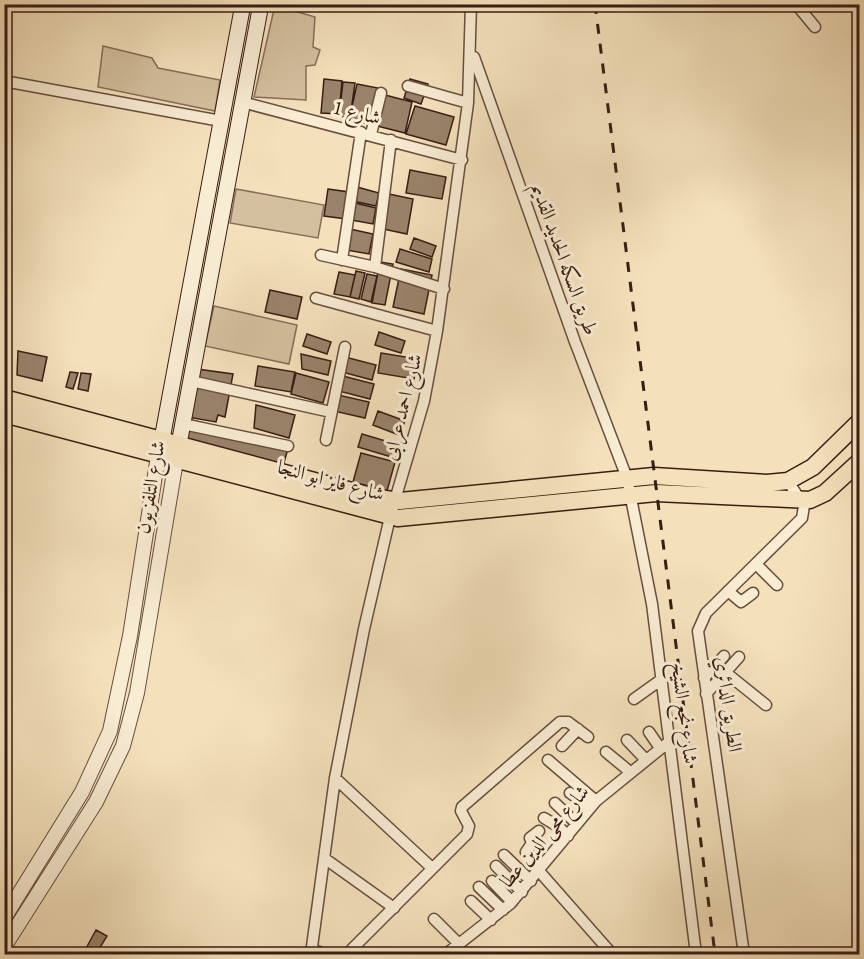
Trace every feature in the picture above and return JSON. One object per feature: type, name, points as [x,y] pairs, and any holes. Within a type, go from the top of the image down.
[{"type":"main road","name":"شارع التلفزيون","points":[[158,456],[243,4]]},
{"type":"main road","name":"شارع التلفزيون","points":[[178,452],[261,4]]},
{"type":"main road","name":"شارع فايز ابو النجا","points":[[4,398],[162,439],[178,452],[390,517],[420,517],[631,495],[655,485]]},
{"type":"main road","name":"شارع فايز ابو النجا","points":[[4,414],[158,456],[178,452],[396,500],[627,478],[655,485]]},
{"type":"main road","points":[[655,485],[788,481],[813,467],[860,421]]},
{"type":"main road","points":[[655,485],[802,500],[818,498],[860,461]]},
{"type":"street","name":"شارع احمد عرابى","points":[[311,952],[335,778],[364,628],[390,517],[424,401],[437,331],[468,104],[471,4]]},
{"type":"street","points":[[796,4],[815,27]]},
{"type":"street","name":"طريق السكه الحديد القديم","points":[[471,51],[575,342],[627,478]]},
{"type":"street","points":[[4,81],[221,121]]},
{"type":"street","points":[[408,86],[468,104]]},
{"type":"street","points":[[342,260],[366,133],[381,93]]},
{"type":"street","name":"شارع 1","points":[[243,102],[462,160]]},
{"type":"street","points":[[375,267],[390,140]]},
{"type":"street","points":[[321,255],[375,267],[444,289]]},
{"type":"street","points":[[316,298],[437,331]]},
{"type":"street","points":[[326,440],[345,347]]},
{"type":"street","points":[[191,381],[331,412]]},
{"type":"street","points":[[183,424],[288,446]]},
{"type":"street","name":"شارع التلفزيون","points":[[4,947],[96,802],[123,746],[137,693],[178,452]]},
{"type":"street","name":"شارع التلفزيون","points":[[4,918],[82,792],[110,731],[126,657],[158,456]]},
{"type":"street","name":"شارع نجع الشيخ","points":[[627,478],[647,572],[696,954]]},
{"type":"street","points":[[788,481],[802,500]]},
{"type":"street","name":"الطريق الدائري","points":[[744,954],[698,641],[701,622],[706,613],[802,518],[804,512],[802,500]]},
{"type":"street","points":[[756,564],[777,585]]},
{"type":"street","points":[[728,591],[741,602],[753,593]]},
{"type":"street","points":[[704,678],[724,656]]},
{"type":"street","points":[[706,694],[739,657]]},
{"type":"street","points":[[724,672],[766,705]]},
{"type":"street","points":[[634,699],[662,679]]},
{"type":"street","points":[[347,954],[469,830],[462,807],[556,724],[568,722],[588,737]]},
{"type":"street","points":[[562,746],[578,729]]},
{"type":"street","points":[[649,732],[660,748]]},
{"type":"street","points":[[627,740],[645,759]]},
{"type":"street","name":"شارع محى الدين عطا","points":[[446,954],[512,902],[593,804],[629,771],[670,741]]},
{"type":"street","points":[[606,753],[629,771]]},
{"type":"street","points":[[551,766],[593,804]]},
{"type":"street","points":[[335,778],[432,868]]},
{"type":"street","points":[[570,794],[593,804]]},
{"type":"street","points":[[555,803],[577,824]]},
{"type":"street","points":[[544,818],[568,836]]},
{"type":"street","points":[[538,831],[530,838],[532,843],[522,846],[612,954]]},
{"type":"street","points":[[504,855],[531,881]]},
{"type":"street","points":[[324,858],[394,908]]},
{"type":"street","points":[[496,866],[522,892]]},
{"type":"street","points":[[492,880],[512,902]]},
{"type":"street","points":[[479,887],[503,910]]},
{"type":"street","points":[[471,901],[491,920]]},
{"type":"street","points":[[434,920],[458,943]]},
{"type":"street","points":[[311,952],[324,954]]},
{"type":"shaded area","points":[[275,5],[315,17],[313,47],[320,50],[315,65],[306,66],[306,100],[254,97]]},
{"type":"shaded area","points":[[103,46],[152,58],[158,68],[220,80],[215,111],[98,87]]},
{"type":"shaded area","points":[[236,189],[324,205],[318,238],[230,223]]},
{"type":"shaded area","points":[[214,306],[297,325],[289,364],[205,346]]},
{"type":"building","points":[[60,4],[102,4],[101,9]]},
{"type":"building","points":[[324,79],[342,81],[339,114],[321,113]]},
{"type":"building","points":[[410,79],[428,84],[421,104],[404,98]]},
{"type":"building","points":[[343,82],[355,83],[350,118],[339,116]]},
{"type":"building","points":[[357,84],[378,88],[370,124],[349,120]]},
{"type":"building","points":[[385,95],[412,102],[405,133],[377,126]]},
{"type":"building","points":[[415,106],[454,117],[446,145],[406,134]]},
{"type":"building","points":[[410,170],[446,177],[442,199],[406,193]]},
{"type":"building","points":[[357,187],[379,193],[376,206],[353,201]]},
{"type":"building","points":[[328,189],[349,192],[346,219],[324,216]]},
{"type":"building","points":[[389,194],[413,199],[407,234],[383,229]]},
{"type":"building","points":[[355,203],[376,208],[373,224],[351,220]]},
{"type":"building","points":[[350,229],[373,234],[369,254],[346,250]]},
{"type":"building","points":[[414,238],[436,246],[432,257],[410,249]]},
{"type":"building","points":[[400,249],[432,259],[429,272],[396,262]]},
{"type":"building","points":[[380,262],[393,264],[385,305],[372,303]]},
{"type":"building","points":[[401,269],[432,275],[424,314],[393,307]]},
{"type":"building","points":[[356,271],[365,273],[359,299],[350,297]]},
{"type":"building","points":[[339,272],[355,275],[350,297],[334,294]]},
{"type":"building","points":[[367,274],[377,276],[371,302],[361,299]]},
{"type":"building","points":[[270,290],[302,297],[297,319],[265,312]]},
{"type":"building","points":[[379,332],[405,341],[401,353],[375,345]]},
{"type":"building","points":[[307,334],[331,342],[327,354],[303,346]]},
{"type":"building","points":[[18,351],[47,357],[42,381],[17,375]]},
{"type":"building","points":[[381,353],[418,359],[414,379],[378,373]]},
{"type":"building","points":[[301,354],[331,361],[328,375],[302,369]]},
{"type":"building","points":[[345,357],[376,365],[372,380],[342,372]]},
{"type":"building","points":[[258,366],[295,372],[291,392],[255,386]]},
{"type":"building","points":[[197,369],[233,374],[225,417],[218,415],[216,422],[187,417]]},
{"type":"building","points":[[70,372],[78,373],[73,389],[66,387]]},
{"type":"building","points":[[81,373],[91,374],[88,391],[78,389]]},
{"type":"building","points":[[296,373],[329,382],[323,403],[291,394]]},
{"type":"building","points":[[343,376],[374,384],[370,399],[339,391]]},
{"type":"building","points":[[338,395],[369,402],[365,418],[334,411]]},
{"type":"building","points":[[256,405],[295,415],[289,438],[254,428]]},
{"type":"building","points":[[378,411],[405,421],[399,435],[373,425]]},
{"type":"building","points":[[188,419],[289,445],[283,466],[188,442]]},
{"type":"building","points":[[362,434],[399,445],[395,458],[358,447]]},
{"type":"building","points":[[361,453],[395,462],[387,491],[353,482]]},
{"type":"building","points":[[96,930],[107,936],[96,954],[84,952]]},
{"type":"railway","points":[[595,4],[715,954]]}]
